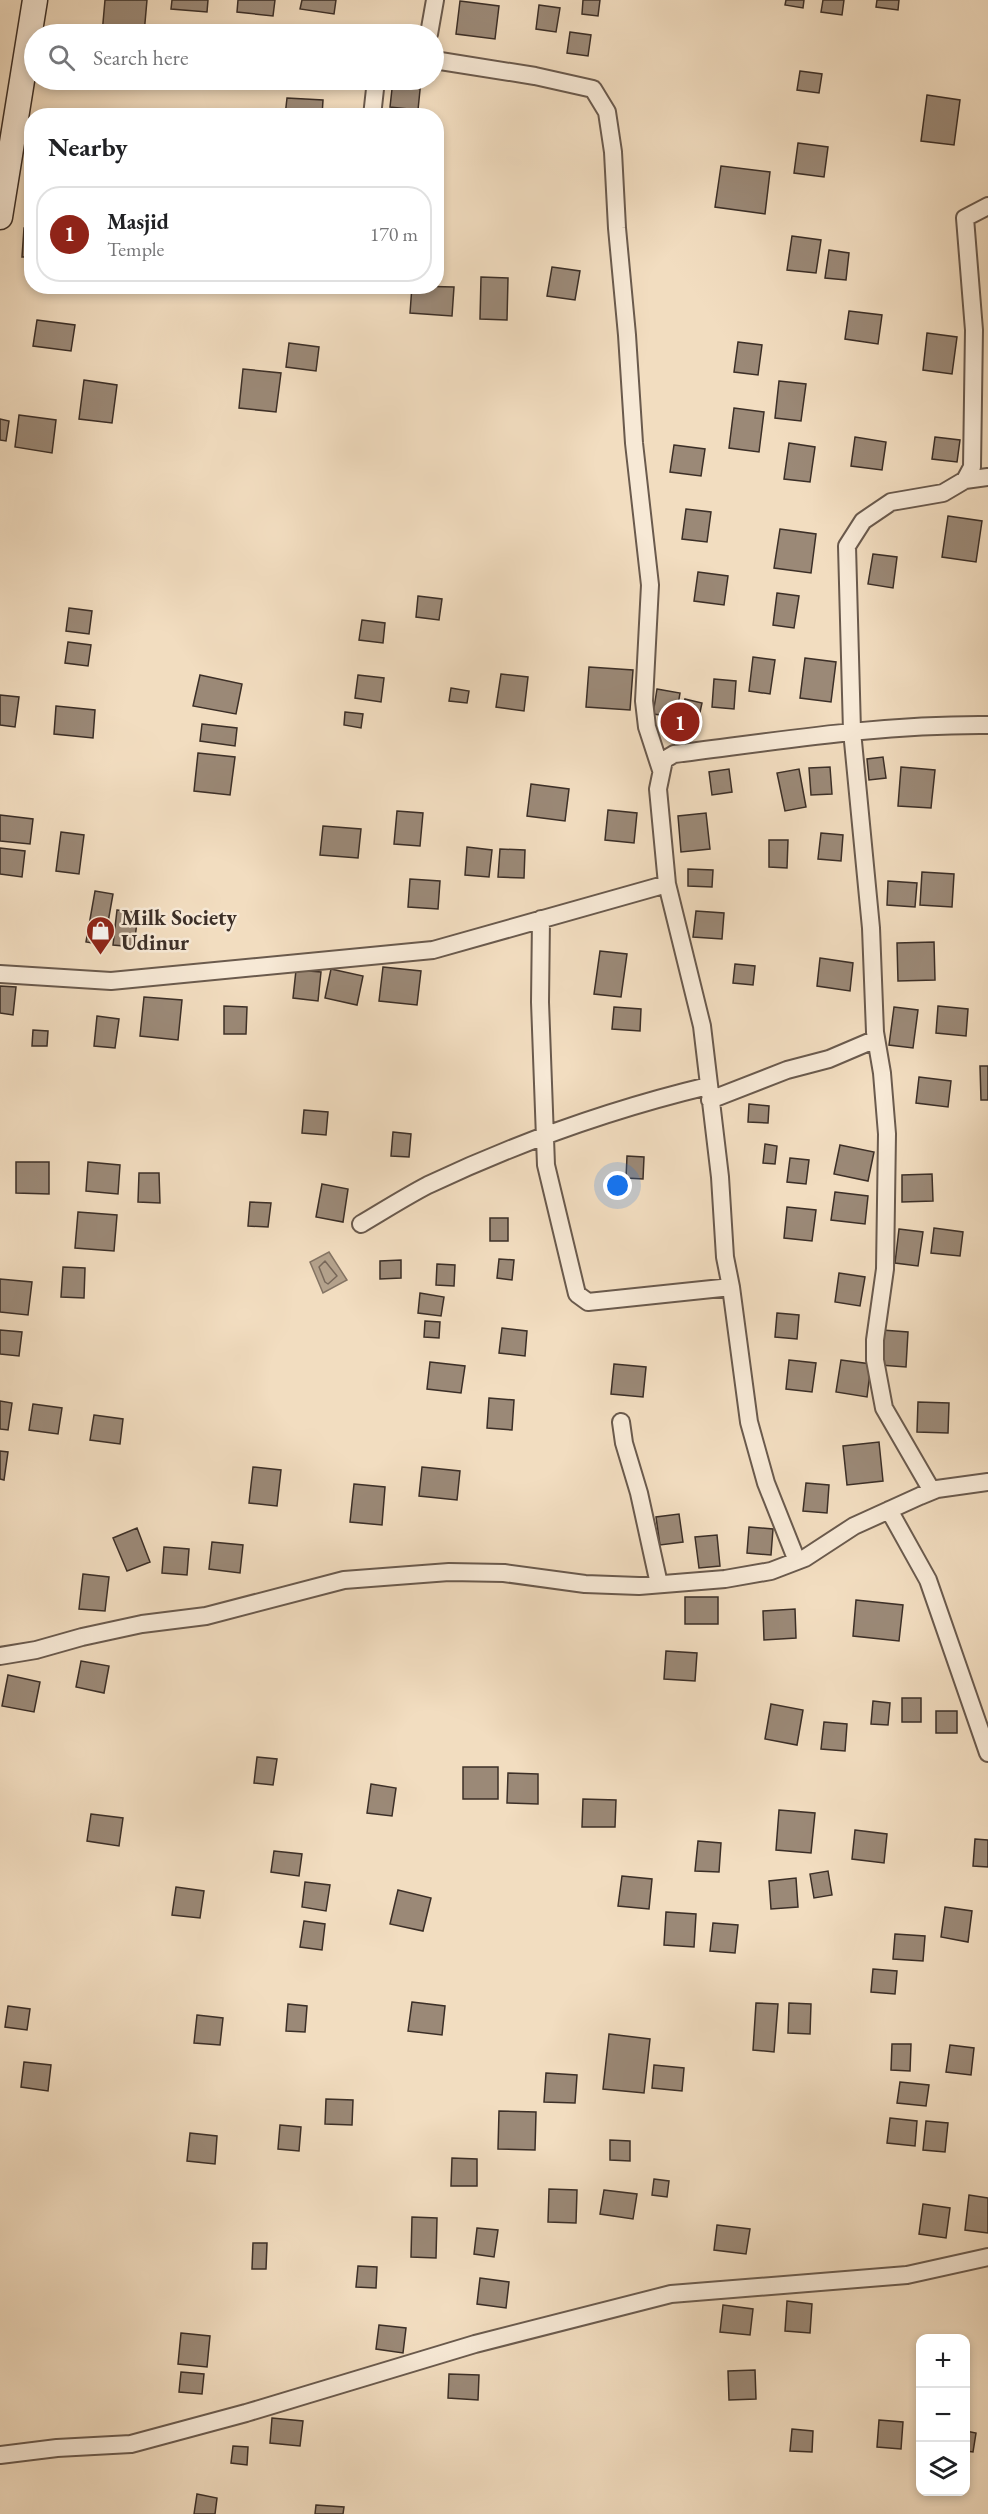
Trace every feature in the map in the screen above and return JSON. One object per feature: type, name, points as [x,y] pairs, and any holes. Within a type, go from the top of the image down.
[{"type":"main road","points":[[33,24],[35,0]]},
{"type":"main road","points":[[0,217],[24,89]]},
{"type":"street","points":[[431,24],[435,0]]},
{"type":"street","points":[[444,62],[524,74],[593,89],[607,112],[613,152],[634,443],[650,585],[644,701],[647,727],[661,770]]},
{"type":"street","points":[[373,108],[375,90]]},
{"type":"street","points":[[965,480],[972,467],[974,330],[965,218],[988,206]]},
{"type":"street","points":[[932,1491],[884,1408],[876,1360],[875,1340],[885,1269],[886,1134],[882,1073],[876,1040],[871,928],[852,731],[847,546],[863,520],[891,502],[943,493],[965,480],[988,477]]},
{"type":"street","points":[[797,1561],[766,1483],[749,1422],[725,1257],[720,1177],[702,1026],[667,884],[658,789],[661,770],[664,760],[674,754],[852,731],[940,724],[988,725]]},
{"type":"street","points":[[0,974],[111,981],[433,950],[667,884]]},
{"type":"street","points":[[541,919],[540,1002],[546,1165],[576,1294],[588,1302],[731,1287]]},
{"type":"street","points":[[361,1224],[427,1186],[545,1135],[670,1095],[709,1093],[829,1059],[876,1040]]},
{"type":"street","points":[[621,1422],[624,1443],[639,1493],[659,1584]]},
{"type":"street","points":[[0,1656],[36,1650],[132,1626],[225,1612],[344,1580],[449,1572],[504,1574],[585,1584],[639,1586],[725,1579],[771,1571],[822,1549],[854,1526],[932,1491],[988,1482]]},
{"type":"street","points":[[889,1510],[928,1580],[988,1753]]},
{"type":"street","points":[[0,2455],[57,2448],[131,2444],[246,2413],[475,2344],[671,2294],[907,2276],[988,2257]]},
{"type":"water","points":[[329,1252],[347,1280],[323,1293],[310,1262]]},
{"type":"building","points":[[105,0],[147,0],[145,24],[103,24]]},
{"type":"building","points":[[172,0],[208,0],[207,12],[171,9]]},
{"type":"building","points":[[238,0],[275,0],[273,16],[237,12]]},
{"type":"building","points":[[302,0],[336,0],[334,14],[300,9]]},
{"type":"building","points":[[583,0],[600,0],[598,16],[582,14]]},
{"type":"building","points":[[786,0],[804,0],[803,8],[785,5]]},
{"type":"building","points":[[823,0],[844,0],[842,15],[821,12]]},
{"type":"building","points":[[877,0],[899,0],[898,10],[876,7]]},
{"type":"building","points":[[460,1],[499,6],[495,39],[456,34]]},
{"type":"building","points":[[539,5],[560,8],[556,32],[536,29]]},
{"type":"building","points":[[570,32],[591,35],[588,56],[567,53]]},
{"type":"building","points":[[800,71],[822,74],[819,93],[797,90]]},
{"type":"building","points":[[392,90],[420,90],[418,108],[390,107]]},
{"type":"building","points":[[927,95],[960,100],[954,145],[921,141]]},
{"type":"building","points":[[287,98],[323,100],[322,108],[286,108]]},
{"type":"building","points":[[798,143],[828,147],[824,177],[794,173]]},
{"type":"building","points":[[721,166],[770,172],[765,214],[715,207]]},
{"type":"building","points":[[24,228],[24,257],[22,257]]},
{"type":"building","points":[[792,236],[821,240],[816,273],[787,270]]},
{"type":"building","points":[[829,250],[849,253],[846,280],[825,278]]},
{"type":"building","points":[[552,267],[580,271],[575,300],[547,296]]},
{"type":"building","points":[[481,277],[508,278],[507,320],[480,319]]},
{"type":"building","points":[[444,287],[454,287],[452,316],[410,313],[411,294],[444,294]]},
{"type":"building","points":[[849,311],[882,315],[878,344],[845,339]]},
{"type":"building","points":[[37,320],[75,325],[71,351],[33,346]]},
{"type":"building","points":[[927,333],[957,337],[952,374],[923,370]]},
{"type":"building","points":[[738,342],[762,345],[758,375],[734,372]]},
{"type":"building","points":[[289,343],[319,347],[316,371],[286,367]]},
{"type":"building","points":[[243,369],[281,373],[276,412],[239,408]]},
{"type":"building","points":[[84,380],[117,385],[112,423],[79,419]]},
{"type":"building","points":[[779,381],[806,384],[801,421],[775,418]]},
{"type":"building","points":[[734,408],[764,412],[759,452],[729,448]]},
{"type":"building","points":[[19,415],[56,420],[52,453],[15,447]]},
{"type":"building","points":[[0,419],[9,421],[6,441],[0,440]]},
{"type":"building","points":[[855,437],[886,442],[882,470],[851,466]]},
{"type":"building","points":[[935,437],[960,440],[957,462],[932,459]]},
{"type":"building","points":[[789,443],[815,447],[810,482],[784,479]]},
{"type":"building","points":[[674,445],[705,449],[701,476],[670,472]]},
{"type":"building","points":[[686,509],[711,512],[707,542],[682,539]]},
{"type":"building","points":[[948,516],[982,521],[976,562],[942,557]]},
{"type":"building","points":[[780,529],[816,534],[811,573],[774,568]]},
{"type":"building","points":[[873,554],[897,557],[893,588],[868,584]]},
{"type":"building","points":[[698,572],[728,576],[724,605],[694,601]]},
{"type":"building","points":[[777,593],[799,596],[794,628],[773,625]]},
{"type":"building","points":[[418,596],[442,599],[439,620],[416,617]]},
{"type":"building","points":[[69,608],[92,611],[89,634],[66,631]]},
{"type":"building","points":[[362,620],[385,623],[383,643],[359,640]]},
{"type":"building","points":[[68,642],[91,645],[88,666],[65,663]]},
{"type":"building","points":[[753,657],[775,660],[770,694],[749,691]]},
{"type":"building","points":[[805,658],[836,662],[831,702],[800,698]]},
{"type":"building","points":[[589,667],[633,670],[630,710],[586,707]]},
{"type":"building","points":[[501,674],[528,677],[524,711],[496,707]]},
{"type":"building","points":[[200,675],[242,684],[236,714],[193,706]]},
{"type":"building","points":[[358,675],[384,678],[381,702],[355,698]]},
{"type":"building","points":[[714,679],[736,681],[734,709],[712,707]]},
{"type":"building","points":[[451,688],[469,691],[467,703],[449,701]]},
{"type":"building","points":[[657,689],[680,693],[676,717],[653,714]]},
{"type":"building","points":[[0,695],[19,697],[15,727],[0,725]]},
{"type":"building","points":[[685,699],[702,703],[697,726],[680,722]]},
{"type":"building","points":[[56,706],[95,710],[93,738],[54,734]]},
{"type":"building","points":[[345,712],[363,714],[361,728],[344,725]]},
{"type":"building","points":[[202,724],[237,728],[235,746],[200,741]]},
{"type":"building","points":[[198,753],[235,757],[230,795],[194,791]]},
{"type":"building","points":[[883,757],[886,778],[869,780],[867,759]]},
{"type":"building","points":[[830,767],[832,794],[811,795],[809,768]]},
{"type":"building","points":[[901,767],[935,770],[931,808],[898,806]]},
{"type":"building","points":[[729,769],[732,792],[712,795],[709,772]]},
{"type":"building","points":[[799,769],[806,807],[785,811],[777,773]]},
{"type":"building","points":[[531,784],[569,789],[565,821],[527,816]]},
{"type":"building","points":[[608,810],[637,813],[634,843],[605,840]]},
{"type":"building","points":[[397,811],[423,813],[420,846],[394,844]]},
{"type":"building","points":[[706,813],[710,849],[681,852],[678,816]]},
{"type":"building","points":[[0,815],[33,819],[30,844],[0,841]]},
{"type":"building","points":[[323,826],[361,829],[358,858],[320,855]]},
{"type":"building","points":[[61,832],[84,835],[79,874],[56,871]]},
{"type":"building","points":[[821,833],[843,835],[841,861],[818,859]]},
{"type":"building","points":[[769,840],[788,840],[787,868],[769,867]]},
{"type":"building","points":[[467,847],[492,850],[489,877],[465,875]]},
{"type":"building","points":[[0,848],[25,851],[22,877],[0,874]]},
{"type":"building","points":[[500,849],[525,850],[524,878],[498,877]]},
{"type":"building","points":[[688,869],[713,870],[712,887],[688,886]]},
{"type":"building","points":[[922,872],[954,874],[952,907],[920,905]]},
{"type":"building","points":[[410,879],[440,881],[438,909],[408,907]]},
{"type":"building","points":[[888,881],[917,883],[915,907],[887,905]]},
{"type":"building","points":[[95,891],[113,894],[104,945],[86,942]]},
{"type":"building","points":[[117,910],[138,913],[134,947],[113,945]]},
{"type":"building","points":[[696,911],[724,913],[722,939],[693,937]]},
{"type":"building","points":[[934,942],[935,980],[898,981],[897,943]]},
{"type":"building","points":[[600,951],[627,954],[621,997],[594,994]]},
{"type":"building","points":[[820,958],[853,963],[850,991],[817,986]]},
{"type":"building","points":[[735,964],[755,966],[753,985],[733,983]]},
{"type":"building","points":[[383,967],[421,971],[417,1005],[379,1001]]},
{"type":"building","points":[[331,969],[363,976],[357,1005],[325,998]]},
{"type":"building","points":[[296,970],[321,972],[318,1001],[293,998]]},
{"type":"building","points":[[0,986],[16,987],[13,1015],[0,1013]]},
{"type":"building","points":[[144,997],[182,1000],[178,1040],[140,1036]]},
{"type":"building","points":[[224,1006],[247,1007],[246,1034],[224,1034]]},
{"type":"building","points":[[938,1006],[968,1009],[966,1036],[936,1033]]},
{"type":"building","points":[[614,1007],[641,1009],[640,1031],[612,1029]]},
{"type":"building","points":[[894,1007],[918,1010],[913,1048],[889,1045]]},
{"type":"building","points":[[97,1016],[119,1019],[115,1048],[94,1046]]},
{"type":"building","points":[[33,1030],[48,1031],[47,1046],[32,1046]]},
{"type":"building","points":[[980,1066],[988,1066],[988,1100],[981,1100]]},
{"type":"building","points":[[919,1077],[951,1081],[948,1107],[916,1103]]},
{"type":"building","points":[[749,1104],[769,1106],[768,1123],[748,1122]]},
{"type":"building","points":[[304,1110],[328,1112],[326,1135],[302,1133]]},
{"type":"building","points":[[393,1132],[411,1134],[409,1157],[391,1156]]},
{"type":"building","points":[[765,1144],[777,1146],[775,1164],[763,1163]]},
{"type":"building","points":[[840,1145],[874,1152],[868,1181],[834,1174]]},
{"type":"building","points":[[627,1156],[644,1157],[643,1179],[626,1178]]},
{"type":"building","points":[[790,1158],[809,1160],[806,1184],[787,1182]]},
{"type":"building","points":[[16,1162],[49,1162],[49,1194],[16,1193]]},
{"type":"building","points":[[88,1162],[120,1165],[118,1194],[86,1191]]},
{"type":"building","points":[[139,1173],[159,1173],[160,1203],[138,1202]]},
{"type":"building","points":[[932,1174],[933,1201],[902,1202],[902,1175]]},
{"type":"building","points":[[322,1184],[348,1189],[343,1222],[316,1217]]},
{"type":"building","points":[[835,1192],[868,1196],[865,1224],[831,1220]]},
{"type":"building","points":[[250,1202],[271,1203],[268,1227],[248,1226]]},
{"type":"building","points":[[787,1207],[816,1210],[812,1241],[784,1238]]},
{"type":"building","points":[[78,1212],[117,1215],[114,1251],[75,1248]]},
{"type":"building","points":[[490,1218],[508,1218],[508,1241],[490,1241]]},
{"type":"building","points":[[934,1228],[963,1232],[960,1256],[931,1253]]},
{"type":"building","points":[[899,1229],[923,1232],[918,1266],[895,1263]]},
{"type":"building","points":[[499,1259],[514,1260],[512,1280],[497,1278]]},
{"type":"building","points":[[401,1260],[401,1278],[380,1279],[380,1261]]},
{"type":"building","points":[[437,1264],[455,1265],[454,1286],[436,1285]]},
{"type":"building","points":[[63,1267],[85,1268],[84,1298],[61,1297]]},
{"type":"building","points":[[839,1273],[865,1277],[860,1306],[835,1302]]},
{"type":"building","points":[[0,1279],[32,1282],[28,1315],[0,1312]]},
{"type":"building","points":[[420,1293],[444,1297],[441,1316],[418,1313]]},
{"type":"building","points":[[777,1313],[799,1315],[797,1339],[775,1337]]},
{"type":"building","points":[[425,1321],[440,1322],[439,1338],[424,1337]]},
{"type":"building","points":[[502,1328],[527,1331],[525,1356],[499,1353]]},
{"type":"building","points":[[0,1330],[22,1332],[19,1356],[0,1354]]},
{"type":"building","points":[[882,1330],[908,1332],[906,1367],[880,1365]]},
{"type":"building","points":[[789,1360],[816,1363],[812,1392],[786,1389]]},
{"type":"building","points":[[841,1360],[871,1364],[867,1397],[836,1392]]},
{"type":"building","points":[[430,1362],[465,1366],[461,1393],[427,1389]]},
{"type":"building","points":[[614,1364],[646,1367],[643,1397],[611,1394]]},
{"type":"building","points":[[489,1398],[514,1400],[512,1430],[487,1428]]},
{"type":"building","points":[[0,1401],[12,1403],[8,1430],[0,1429]]},
{"type":"building","points":[[918,1402],[949,1403],[948,1433],[917,1432]]},
{"type":"building","points":[[33,1404],[62,1408],[58,1434],[29,1430]]},
{"type":"building","points":[[94,1415],[123,1419],[120,1444],[90,1440]]},
{"type":"building","points":[[879,1442],[883,1481],[847,1485],[843,1446]]},
{"type":"building","points":[[0,1451],[8,1452],[4,1480],[0,1479]]},
{"type":"building","points":[[253,1467],[281,1470],[277,1506],[249,1503]]},
{"type":"building","points":[[422,1467],[460,1471],[457,1500],[419,1496]]},
{"type":"building","points":[[806,1483],[829,1485],[827,1513],[803,1511]]},
{"type":"building","points":[[354,1484],[385,1487],[382,1525],[350,1522]]},
{"type":"building","points":[[679,1514],[683,1542],[660,1545],[656,1517]]},
{"type":"building","points":[[749,1527],[773,1529],[771,1555],[747,1553]]},
{"type":"building","points":[[137,1528],[150,1562],[127,1571],[113,1538]]},
{"type":"building","points":[[717,1535],[720,1566],[699,1568],[695,1537]]},
{"type":"building","points":[[212,1542],[243,1545],[240,1573],[209,1569]]},
{"type":"building","points":[[164,1547],[189,1549],[187,1575],[162,1573]]},
{"type":"building","points":[[83,1574],[109,1577],[105,1611],[79,1609]]},
{"type":"building","points":[[685,1597],[718,1597],[718,1624],[685,1624]]},
{"type":"building","points":[[856,1600],[903,1605],[899,1641],[853,1636]]},
{"type":"building","points":[[795,1609],[796,1638],[764,1640],[763,1611]]},
{"type":"building","points":[[666,1651],[697,1653],[695,1681],[664,1679]]},
{"type":"building","points":[[81,1661],[109,1666],[104,1693],[76,1687]]},
{"type":"building","points":[[8,1675],[40,1682],[34,1712],[2,1706]]},
{"type":"building","points":[[902,1698],[921,1698],[921,1722],[902,1722]]},
{"type":"building","points":[[873,1701],[890,1703],[888,1725],[871,1724]]},
{"type":"building","points":[[771,1704],[803,1710],[797,1745],[765,1739]]},
{"type":"building","points":[[936,1711],[957,1711],[957,1733],[936,1733]]},
{"type":"building","points":[[824,1722],[847,1724],[845,1751],[821,1749]]},
{"type":"building","points":[[257,1757],[277,1759],[273,1785],[254,1783]]},
{"type":"building","points":[[463,1767],[498,1767],[498,1799],[463,1799]]},
{"type":"building","points":[[508,1773],[538,1774],[538,1804],[507,1803]]},
{"type":"building","points":[[371,1784],[396,1788],[392,1816],[367,1813]]},
{"type":"building","points":[[583,1799],[616,1800],[615,1827],[582,1827]]},
{"type":"building","points":[[779,1810],[815,1813],[811,1853],[776,1850]]},
{"type":"building","points":[[91,1814],[123,1818],[119,1846],[87,1841]]},
{"type":"building","points":[[855,1830],[887,1834],[884,1863],[852,1859]]},
{"type":"building","points":[[975,1839],[988,1840],[988,1867],[973,1866]]},
{"type":"building","points":[[698,1841],[721,1843],[719,1872],[695,1871]]},
{"type":"building","points":[[274,1851],[302,1854],[299,1876],[271,1872]]},
{"type":"building","points":[[828,1871],[832,1895],[814,1898],[810,1874]]},
{"type":"building","points":[[622,1876],[652,1879],[649,1909],[618,1906]]},
{"type":"building","points":[[796,1878],[798,1907],[771,1909],[769,1881]]},
{"type":"building","points":[[305,1882],[330,1885],[326,1911],[302,1907]]},
{"type":"building","points":[[176,1887],[204,1891],[200,1918],[172,1915]]},
{"type":"building","points":[[398,1890],[431,1898],[423,1931],[390,1924]]},
{"type":"building","points":[[945,1907],[972,1911],[968,1942],[941,1937]]},
{"type":"building","points":[[666,1912],[696,1914],[694,1947],[664,1945]]},
{"type":"building","points":[[304,1921],[325,1924],[322,1950],[300,1947]]},
{"type":"building","points":[[713,1923],[738,1925],[735,1953],[710,1951]]},
{"type":"building","points":[[895,1934],[925,1936],[923,1961],[893,1959]]},
{"type":"building","points":[[873,1969],[897,1971],[895,1994],[871,1992]]},
{"type":"building","points":[[412,2002],[445,2006],[442,2035],[408,2031]]},
{"type":"building","points":[[756,2003],[778,2004],[774,2052],[753,2050]]},
{"type":"building","points":[[789,2003],[811,2004],[810,2034],[788,2033]]},
{"type":"building","points":[[288,2004],[307,2006],[305,2032],[286,2031]]},
{"type":"building","points":[[8,2006],[30,2009],[27,2030],[5,2027]]},
{"type":"building","points":[[197,2015],[223,2018],[220,2045],[194,2043]]},
{"type":"building","points":[[609,2034],[650,2039],[644,2093],[603,2089]]},
{"type":"building","points":[[892,2044],[911,2044],[910,2071],[891,2070]]},
{"type":"building","points":[[950,2045],[974,2048],[971,2075],[946,2072]]},
{"type":"building","points":[[24,2062],[51,2065],[48,2091],[21,2087]]},
{"type":"building","points":[[654,2065],[684,2068],[682,2091],[652,2088]]},
{"type":"building","points":[[546,2073],[577,2075],[575,2103],[544,2102]]},
{"type":"building","points":[[900,2082],[929,2085],[926,2106],[897,2103]]},
{"type":"building","points":[[326,2099],[353,2100],[352,2125],[325,2124]]},
{"type":"building","points":[[499,2111],[536,2112],[535,2150],[498,2149]]},
{"type":"building","points":[[890,2118],[917,2121],[915,2146],[887,2143]]},
{"type":"building","points":[[926,2121],[948,2123],[945,2152],[923,2150]]},
{"type":"building","points":[[280,2125],[301,2127],[299,2151],[278,2149]]},
{"type":"building","points":[[190,2133],[217,2136],[215,2164],[187,2161]]},
{"type":"building","points":[[610,2140],[630,2141],[630,2161],[610,2160]]},
{"type":"building","points":[[452,2158],[477,2159],[477,2186],[451,2186]]},
{"type":"building","points":[[654,2179],[669,2181],[667,2197],[652,2195]]},
{"type":"building","points":[[549,2189],[577,2190],[576,2223],[548,2222]]},
{"type":"building","points":[[604,2190],[637,2194],[633,2219],[600,2214]]},
{"type":"building","points":[[969,2195],[988,2198],[988,2233],[965,2230]]},
{"type":"building","points":[[923,2204],[950,2208],[946,2238],[919,2234]]},
{"type":"building","points":[[412,2217],[437,2218],[436,2258],[411,2257]]},
{"type":"building","points":[[717,2225],[750,2229],[746,2254],[714,2250]]},
{"type":"building","points":[[477,2228],[498,2230],[494,2257],[474,2254]]},
{"type":"building","points":[[253,2243],[267,2243],[266,2269],[252,2269]]},
{"type":"building","points":[[358,2266],[377,2267],[376,2288],[356,2287]]},
{"type":"building","points":[[480,2278],[509,2282],[506,2308],[477,2304]]},
{"type":"building","points":[[787,2301],[812,2304],[810,2333],[785,2331]]},
{"type":"building","points":[[723,2305],[753,2309],[750,2335],[720,2332]]},
{"type":"building","points":[[379,2325],[406,2328],[403,2353],[376,2349]]},
{"type":"building","points":[[181,2333],[210,2336],[207,2367],[178,2364]]},
{"type":"building","points":[[755,2370],[756,2399],[729,2400],[728,2371]]},
{"type":"building","points":[[181,2372],[204,2374],[202,2394],[179,2392]]},
{"type":"building","points":[[449,2374],[479,2375],[478,2400],[448,2398]]},
{"type":"building","points":[[272,2418],[303,2421],[300,2446],[270,2443]]},
{"type":"building","points":[[879,2420],[903,2422],[901,2449],[877,2447]]},
{"type":"building","points":[[792,2429],[813,2431],[812,2452],[790,2451]]},
{"type":"building","points":[[970,2432],[976,2433],[973,2452],[970,2452]]},
{"type":"building","points":[[233,2446],[248,2447],[247,2465],[231,2463]]},
{"type":"building","points":[[197,2494],[217,2498],[215,2514],[194,2514]]},
{"type":"building","points":[[316,2505],[344,2507],[343,2514],[315,2514]]},
{"type":"place","name":"Masjid","points":[[680,722]]},
{"type":"place","name":"Milk Society Udinur","points":[[100,956]]}]
